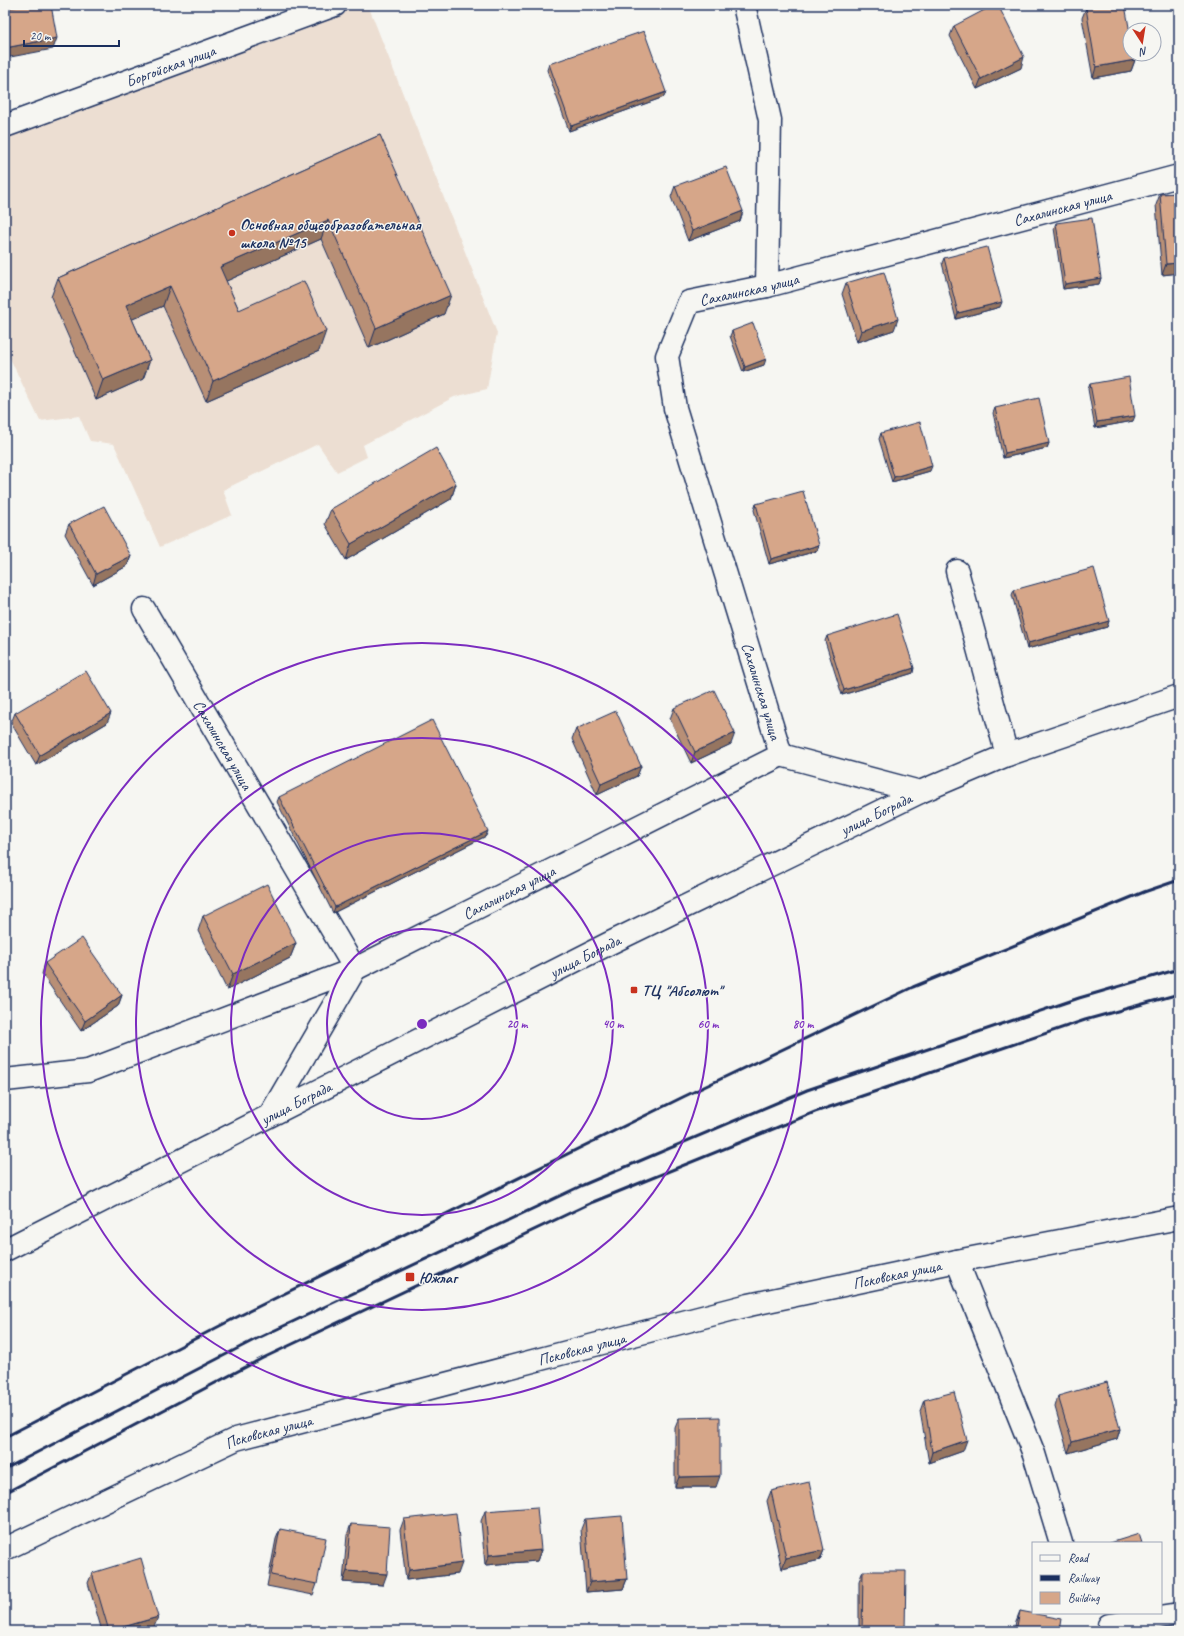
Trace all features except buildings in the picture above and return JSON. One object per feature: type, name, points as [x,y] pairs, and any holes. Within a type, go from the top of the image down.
[{"type":"street","name":"Боргойская улица","points":[[5,126],[335,5]]},
{"type":"street","points":[[744,5],[770,120],[767,286]]},
{"type":"street","name":"Сахалинская улица","points":[[144,609],[355,969],[781,755],[675,408],[666,356],[690,302],[767,286],[1179,176]]},
{"type":"street","points":[[957,571],[1007,755]]},
{"type":"street","name":"улица Бограда","points":[[5,1250],[608,944],[920,792],[1007,755],[1179,696]]},
{"type":"street","points":[[781,755],[920,792]]},
{"type":"street","points":[[5,1080],[88,1071],[355,969]]},
{"type":"street","points":[[270,1115],[355,969]]},
{"type":"street","name":"Псковская улица","points":[[5,1549],[236,1439],[749,1305],[957,1261],[1179,1218]]},
{"type":"street","points":[[957,1261],[1034,1454],[1061,1542]]},
{"type":"street","points":[[1110,1623],[1179,1614]]},
{"type":"shaded area","name":"Основная общеобразовательная школа №15","points":[[363,5],[368,5],[497,333],[487,389],[454,397],[363,445],[367,457],[337,472],[318,444],[223,490],[232,515],[160,547],[114,444],[90,441],[79,416],[40,421],[5,348],[5,134]]},
{"type":"railway","points":[[5,1437],[239,1316],[683,1097],[913,987],[1144,892],[1179,880]]},
{"type":"railway","points":[[5,1469],[254,1340],[583,1185],[807,1090],[1079,998],[1179,969]]},
{"type":"railway","points":[[5,1493],[261,1359],[593,1202],[815,1112],[1085,1020],[1179,994]]},
{"type":"place","name":"Основная общеобразовательная школа №15","points":[[232,233]]},
{"type":"place","name":"ТЦ \"Абсолют\"","points":[[634,990]]},
{"type":"place","name":"Южлаг","points":[[410,1277]]}]
